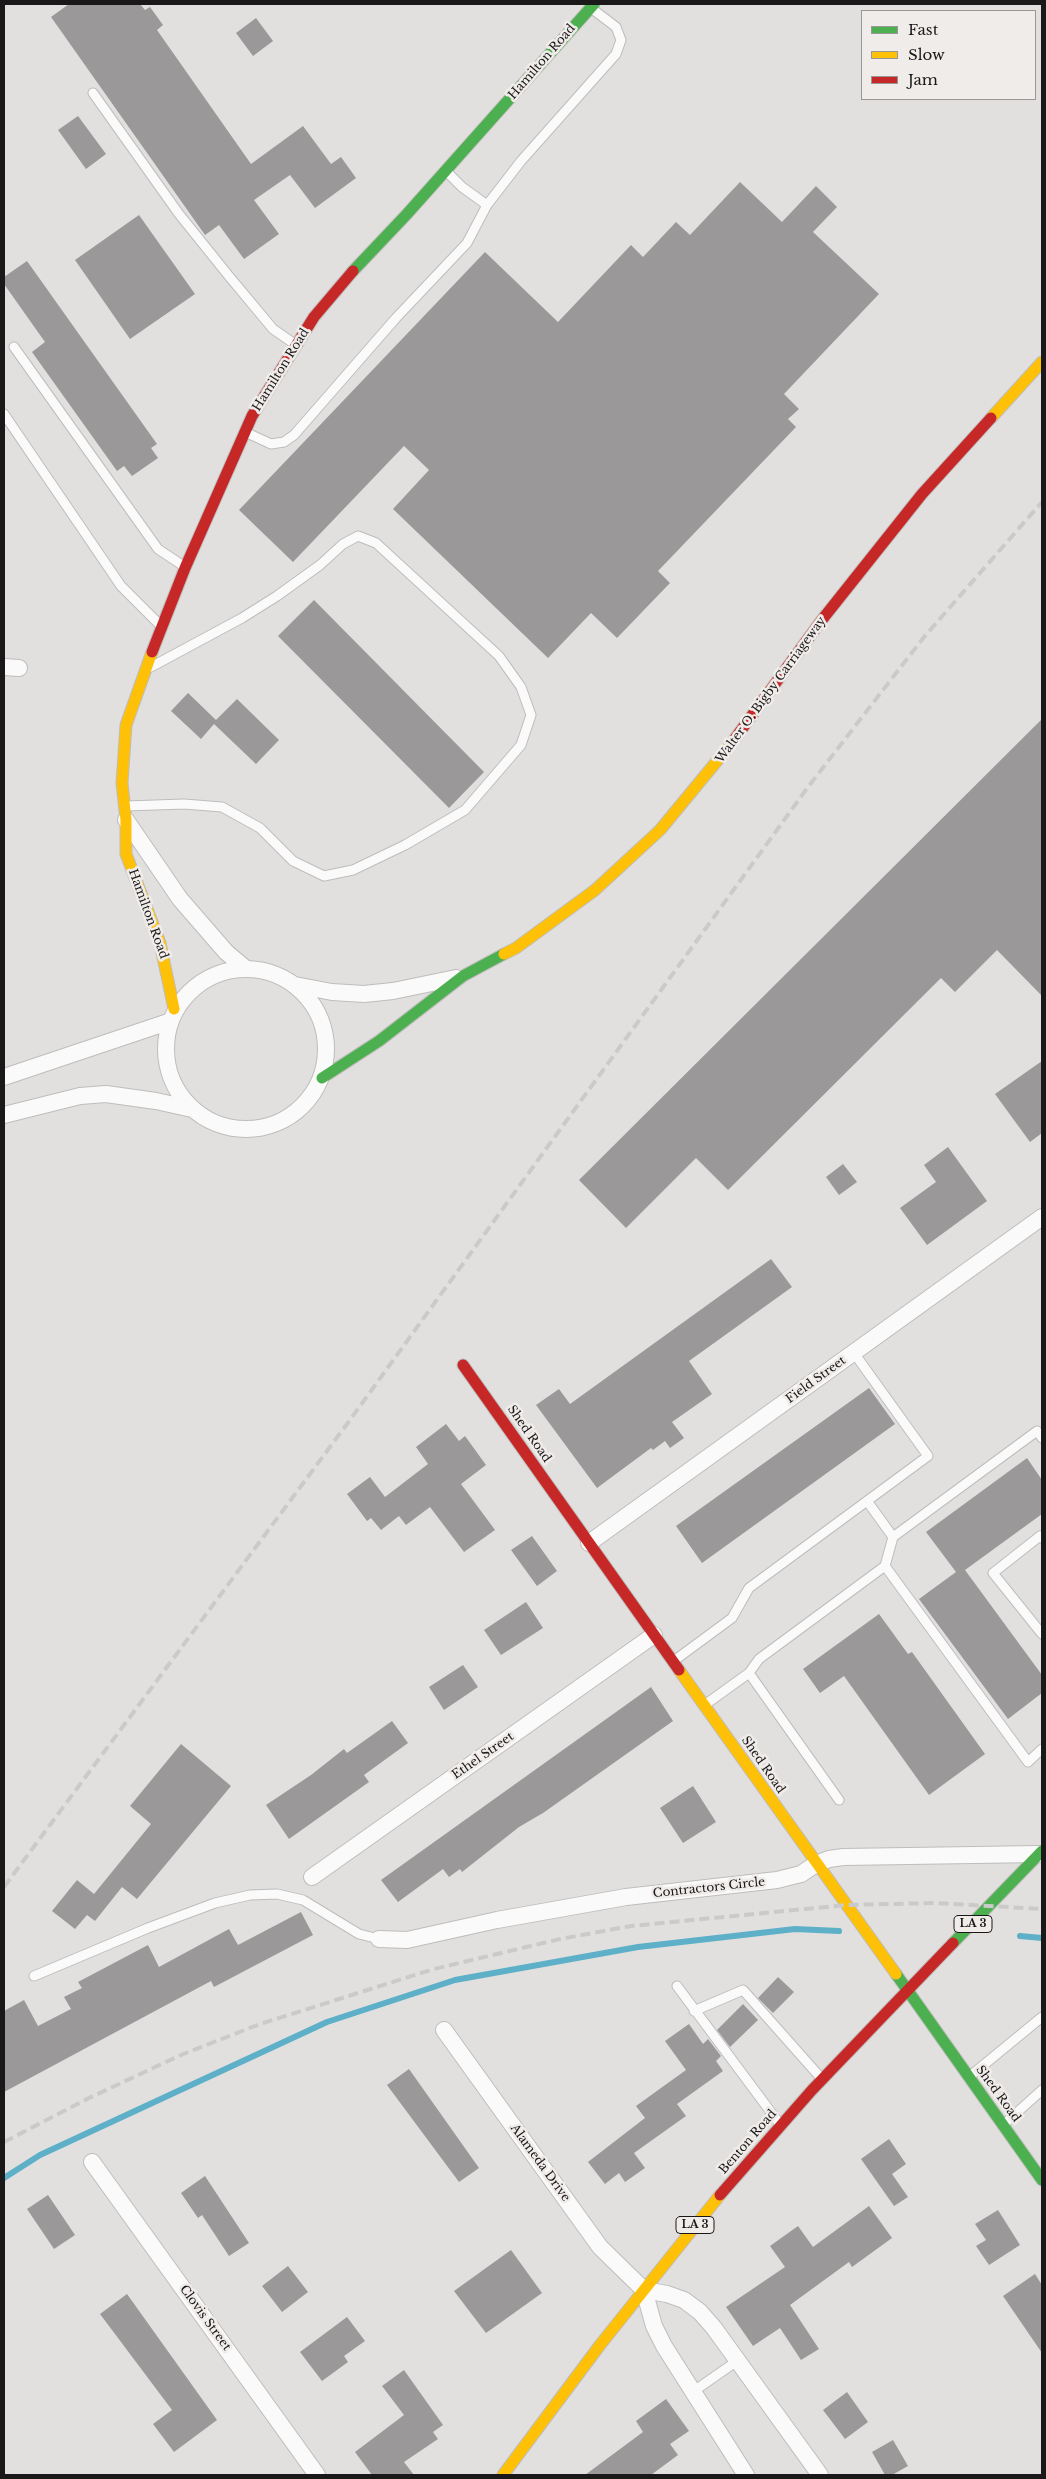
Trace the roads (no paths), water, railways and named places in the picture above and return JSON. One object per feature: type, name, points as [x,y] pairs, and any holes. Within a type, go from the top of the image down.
[{"type":"street","name":"Hamilton Road","points":[[172,1015],[166,967],[160,943],[126,854],[122,783],[126,725],[144,671],[185,568],[252,416],[314,317],[592,6]]},
{"type":"street","name":"Walter O. Bigby Carriageway","points":[[322,1078],[380,1042],[463,976],[516,948],[595,890],[660,830],[720,760],[821,621],[922,494],[1042,362]]},
{"type":"street","name":"Hamilton Road","points":[[125,813],[180,899],[226,952],[245,968]]},
{"type":"street","points":[[245,968],[271,972],[294,985],[313,1003],[324,1027],[327,1053],[322,1078],[309,1100],[289,1118],[265,1128],[239,1129],[214,1123],[192,1109],[177,1090],[168,1068],[166,1044],[172,1015],[199,983],[221,972],[245,968]]},
{"type":"street","name":"Walter O. Bigby Carriageway","points":[[294,985],[332,992],[364,994],[393,991],[463,976]]},
{"type":"street","points":[[4,1077],[172,1015]]},
{"type":"street","points":[[4,1115],[80,1096],[106,1094],[148,1099],[192,1109]]},
{"type":"street","name":"Field Street","points":[[589,1543],[1042,1217]]},
{"type":"street","name":"Shed Road","points":[[463,1364],[1042,2180]]},
{"type":"street","name":"Ethel Street","points":[[312,1877],[654,1635]]},
{"type":"street","name":"Contractors Circle","points":[[379,1938],[407,1940],[600,1901],[777,1880],[801,1874],[816,1864],[829,1859],[860,1856],[1041,1853]]},
{"type":"street","name":"Benton Road","points":[[503,2475],[696,2223],[822,2080],[1041,1853]]},
{"type":"street","name":"Alameda Drive","points":[[444,2030],[600,2247],[644,2290]]},
{"type":"street","name":"Clovis Street","points":[[92,2162],[317,2475]]},
{"type":"street","points":[[746,2475],[664,2346],[654,2326],[644,2290],[667,2294],[684,2300],[700,2312],[820,2475]]},
{"type":"lane","points":[[245,432],[270,444],[284,442],[294,435],[396,318],[466,243],[487,205],[521,161],[616,54],[622,40],[616,27],[592,6]]},
{"type":"lane","points":[[93,93],[179,214],[228,275],[273,329],[296,345]]},
{"type":"lane","points":[[446,171],[462,187],[487,205]]},
{"type":"lane","points":[[14,347],[158,549],[185,568]]},
{"type":"lane","points":[[4,414],[121,586],[162,627]]},
{"type":"lane","points":[[125,813],[184,804],[222,808],[260,828],[293,860],[324,876],[353,870],[405,845],[465,810],[521,745],[531,715],[522,687],[499,656],[376,543],[358,536],[343,544],[320,565],[277,596],[242,618],[144,671]]},
{"type":"lane","points":[[673,1662],[732,1618],[749,1588],[928,1456],[854,1353]]},
{"type":"lane","points":[[704,1705],[749,1673],[759,1659],[885,1566],[893,1537],[1037,1430],[1042,1438]]},
{"type":"lane","points":[[867,1501],[893,1537]]},
{"type":"lane","points":[[1042,1538],[1040,1536],[993,1573],[1042,1634]]},
{"type":"lane","points":[[885,1566],[1028,1762],[1042,1749]]},
{"type":"lane","points":[[749,1673],[839,1800]]},
{"type":"lane","points":[[34,1976],[148,1928],[215,1903],[250,1895],[277,1894],[303,1900],[359,1934],[379,1938]]},
{"type":"lane","points":[[677,1986],[781,2125]]},
{"type":"lane","points":[[694,2010],[743,1990],[822,2080]]},
{"type":"lane","points":[[969,2078],[1042,2017]]},
{"type":"lane","points":[[1003,2126],[1042,2090]]},
{"type":"lane","points":[[694,2391],[737,2361]]},
{"type":"waterway","points":[[4,2178],[40,2155],[327,2022],[455,1980],[638,1947],[795,1929],[839,1931]]},
{"type":"waterway","points":[[1020,1936],[1042,1938]]},
{"type":"railway","points":[[4,1887],[347,1424],[808,787],[924,637],[1042,502]]},
{"type":"railway","points":[[4,2142],[89,2098],[181,2055],[260,2024],[434,1969],[560,1939],[631,1926],[846,1905],[936,1903],[1042,1909]]}]
